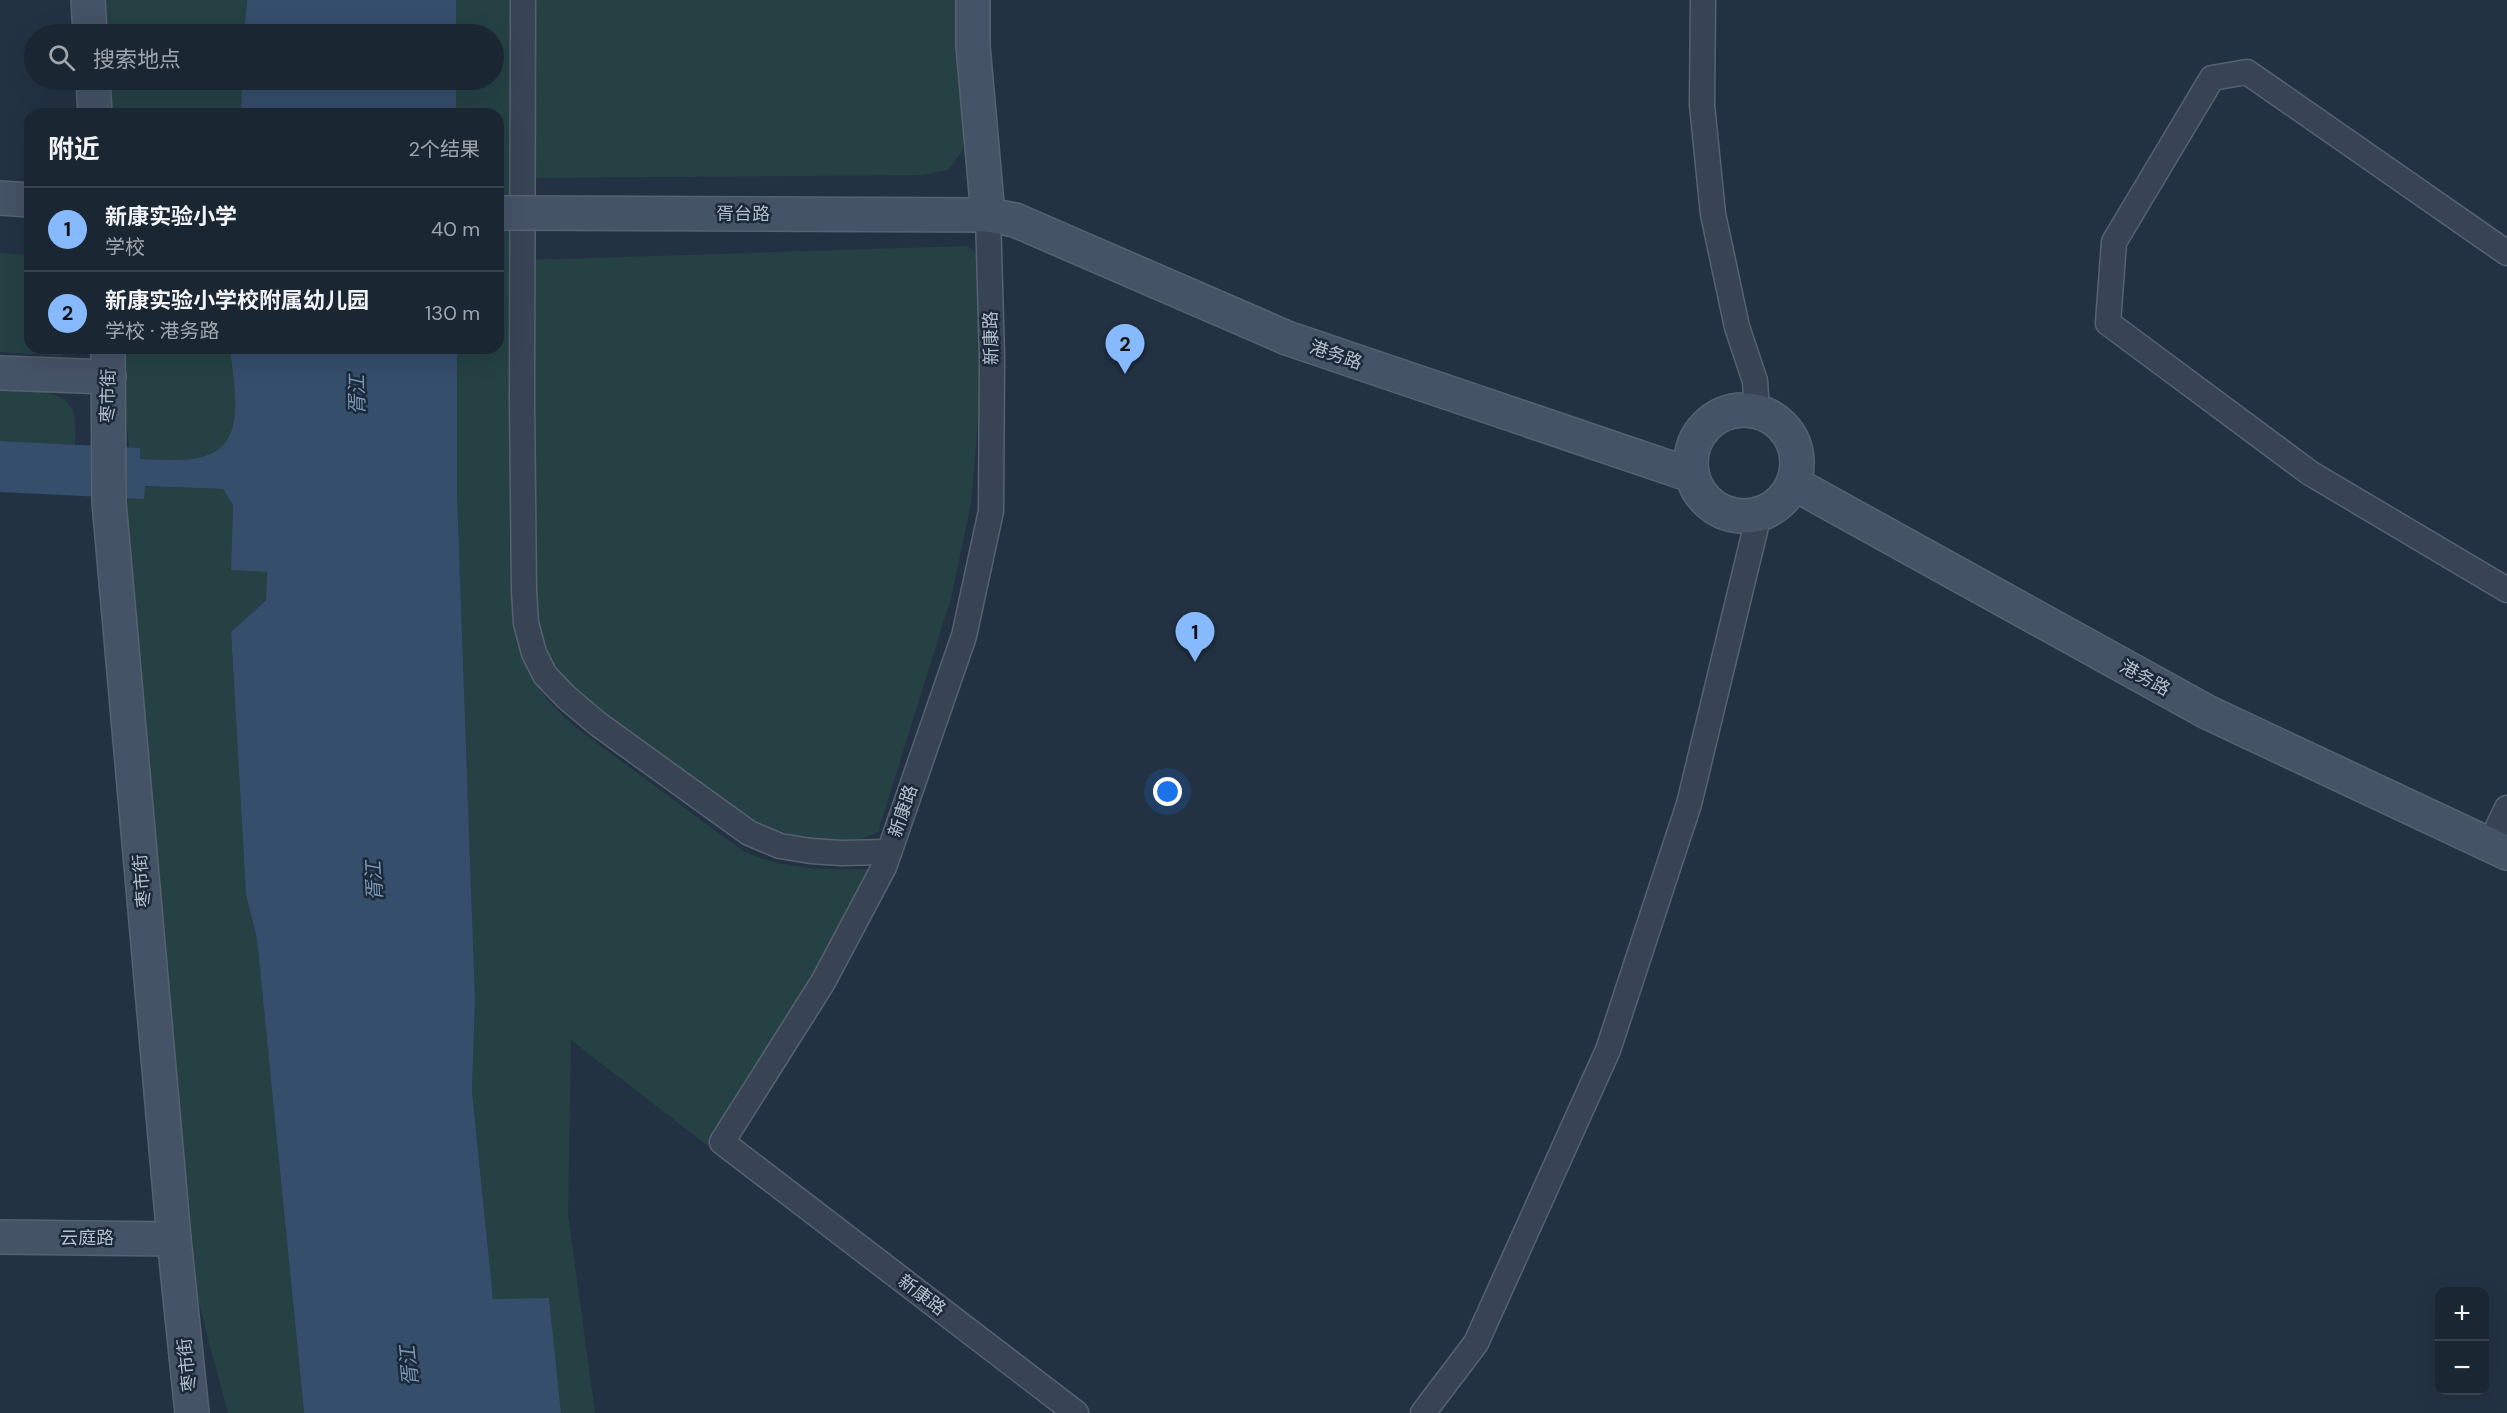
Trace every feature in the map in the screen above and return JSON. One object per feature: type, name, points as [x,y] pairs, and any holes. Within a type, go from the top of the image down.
[{"type":"street","points":[[88,0],[89,24]]},
{"type":"street","points":[[524,0],[522,401],[524,591],[526,623],[534,652],[545,675],[566,697],[598,724],[749,833],[780,846],[811,851],[889,852]]},
{"type":"street","name":"新康路","points":[[973,0],[973,46],[988,215],[992,357],[991,511],[964,636],[884,867],[823,982],[722,1142],[1076,1413]]},
{"type":"street","points":[[1703,0],[1702,105],[1713,214],[1737,327],[1755,381],[1757,411]]},
{"type":"street","points":[[2507,253],[2247,72],[2212,78],[2114,243],[2108,323],[2310,473],[2507,590]]},
{"type":"street","points":[[94,90],[95,108]]},
{"type":"street","points":[[0,198],[24,200]]},
{"type":"street","name":"胥台路","points":[[504,213],[988,215]]},
{"type":"street","name":"港务路","points":[[988,215],[1015,220],[1287,338],[1691,475]]},
{"type":"street","points":[[0,373],[108,363]]},
{"type":"street","name":"枣市街","points":[[108,363],[106,421],[109,502],[174,1239],[192,1413]]},
{"type":"street","points":[[1739,409],[1757,411],[1780,424],[1795,447],[1797,465],[1793,483],[1785,497],[1773,508],[1759,514],[1741,517],[1724,513],[1709,504],[1697,491],[1691,475],[1690,457],[1695,439],[1706,424],[1721,414],[1739,409]]},
{"type":"street","name":"港务路","points":[[1793,483],[2207,712],[2498,849]]},
{"type":"street","points":[[1423,1413],[1476,1343],[1608,1050],[1689,804],[1759,514]]},
{"type":"street","points":[[2498,849],[2507,808]]},
{"type":"street","name":"云庭路","points":[[0,1237],[174,1239]]},
{"type":"green space","points":[[93,0],[247,0],[245,24],[94,24]]},
{"type":"green space","points":[[456,0],[513,0],[512,609],[523,660],[530,675],[549,702],[575,727],[743,851],[774,862],[805,868],[869,869],[817,972],[708,1146],[571,1040],[568,1214],[595,1413],[561,1413],[549,1298],[493,1299],[472,1091],[475,1000],[457,493],[457,354],[504,354],[504,108],[456,108],[456,90],[504,90],[504,24],[456,24]]},
{"type":"green space","points":[[536,0],[955,0],[964,134],[963,150],[948,170],[922,175],[534,178]]},
{"type":"green space","points":[[98,90],[242,90],[241,108],[99,108]]},
{"type":"green space","points":[[967,246],[978,254],[989,292],[971,504],[951,598],[878,832],[862,838],[825,841],[769,827],[737,812],[572,693],[547,658],[536,615],[530,260]]},
{"type":"green space","points":[[0,253],[24,255],[24,354],[0,352]]},
{"type":"green space","points":[[30,354],[63,354],[61,356]]},
{"type":"green space","points":[[120,354],[231,354],[235,413],[227,441],[216,451],[193,459],[139,459],[140,449],[129,448]]},
{"type":"green space","points":[[0,391],[41,392],[61,398],[73,412],[75,445],[0,441]]},
{"type":"green space","points":[[145,486],[223,489],[233,505],[231,570],[267,572],[266,599],[231,633],[246,894],[257,939],[304,1413],[228,1413],[189,1266],[132,594],[127,497],[144,499]]},
{"type":"water","points":[[247,0],[456,0],[456,24],[245,24]]},
{"type":"water","points":[[242,90],[456,90],[456,108],[241,108]]},
{"type":"water","name":"胥江","points":[[231,354],[457,354],[457,493],[475,1000],[472,1091],[493,1299],[549,1298],[561,1413],[304,1413],[257,939],[246,894],[231,632],[266,600],[267,572],[231,570],[233,505],[223,489],[145,486],[144,499],[0,492],[0,441],[140,448],[140,459],[171,460],[201,457],[216,451],[227,441],[235,412]]},
{"type":"place","name":"新康实验小学校附属幼儿园","points":[[1125,374]]},
{"type":"place","name":"新康实验小学","points":[[1195,662]]}]
